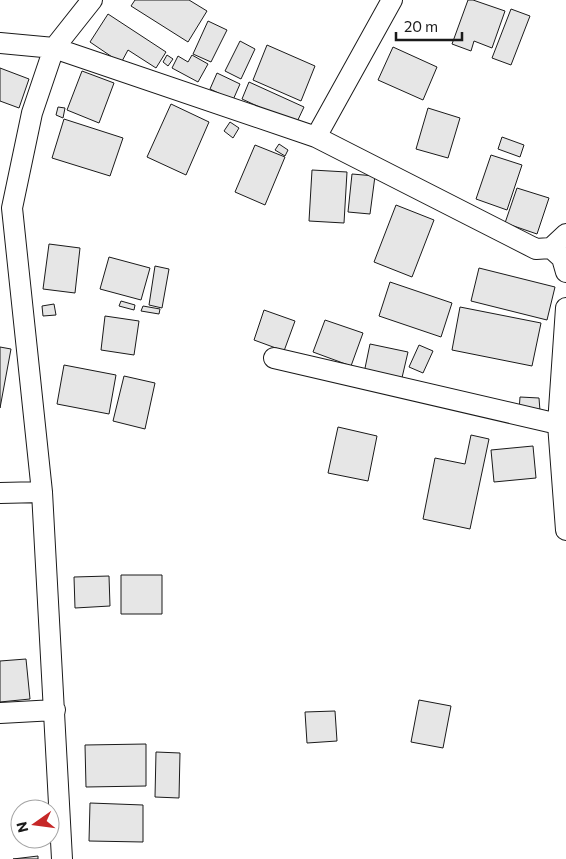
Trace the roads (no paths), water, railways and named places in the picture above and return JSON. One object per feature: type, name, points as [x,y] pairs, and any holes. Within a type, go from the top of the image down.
[{"type":"street","points":[[62,859],[42,492],[12,208],[32,113],[54,48],[92,0]]},
{"type":"street","points":[[316,137],[392,0]]},
{"type":"street","points":[[0,43],[54,48],[316,137],[536,249],[551,248],[566,234]]},
{"type":"street","points":[[551,248],[562,258],[566,272]]},
{"type":"street","points":[[566,308],[558,424],[566,530]]},
{"type":"street","points":[[274,358],[558,424]]},
{"type":"street","points":[[0,493],[42,492]]},
{"type":"street","points":[[0,713],[55,710]]}]
